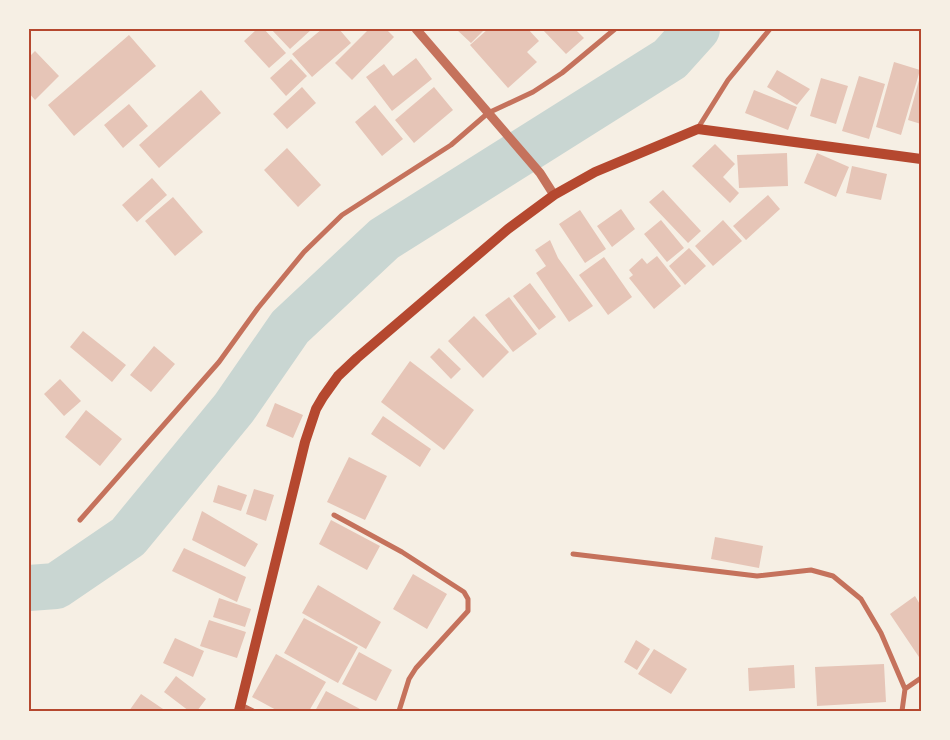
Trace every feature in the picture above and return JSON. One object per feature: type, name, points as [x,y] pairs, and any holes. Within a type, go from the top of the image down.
[{"type":"main road","points":[[240,708],[297,469],[314,415],[323,397],[338,376],[377,340],[508,229],[554,194],[594,172],[698,129],[921,160]]},
{"type":"street","points":[[416,29],[540,173],[554,194]]},
{"type":"street","points":[[80,520],[219,362],[258,308],[304,252],[342,215],[451,145],[490,116],[534,92],[562,73],[616,29]]},
{"type":"street","points":[[698,129],[728,80],[770,29]]},
{"type":"street","points":[[334,515],[402,552],[464,592],[468,599],[468,611],[416,668],[410,679],[399,711]]},
{"type":"street","points":[[574,554],[757,576],[811,570],[833,576],[861,599],[881,633],[905,689],[902,711]]},
{"type":"street","points":[[905,689],[921,678]]},
{"type":"street","points":[[240,708],[254,711]]},
{"type":"building","points":[[257,29],[264,29],[286,53],[269,68],[244,41]]},
{"type":"building","points":[[271,29],[312,29],[290,49]]},
{"type":"building","points":[[322,29],[339,29],[351,43],[312,77],[292,54]]},
{"type":"building","points":[[369,29],[386,29],[394,37],[352,80],[335,63]]},
{"type":"building","points":[[456,29],[485,29],[471,43]]},
{"type":"building","points":[[488,29],[528,29],[539,41],[527,52],[537,62],[508,88],[470,45]]},
{"type":"building","points":[[542,29],[575,29],[584,38],[566,54]]},
{"type":"building","points":[[129,35],[156,66],[74,136],[48,105]]},
{"type":"building","points":[[35,51],[59,76],[35,100],[29,93],[29,57]]},
{"type":"building","points":[[416,58],[432,79],[392,111],[366,77],[384,64],[393,76]]},
{"type":"building","points":[[291,59],[307,76],[286,96],[270,78]]},
{"type":"building","points":[[894,62],[920,70],[901,135],[876,127]]},
{"type":"building","points":[[777,70],[810,89],[797,105],[767,87]]},
{"type":"building","points":[[921,73],[921,124],[908,120]]},
{"type":"building","points":[[859,76],[885,84],[869,139],[842,131]]},
{"type":"building","points":[[821,78],[848,86],[836,124],[810,116]]},
{"type":"building","points":[[302,87],[316,103],[287,129],[273,114]]},
{"type":"building","points":[[434,87],[453,110],[414,143],[395,120]]},
{"type":"building","points":[[201,90],[221,113],[159,168],[139,145]]},
{"type":"building","points":[[754,90],[797,107],[788,130],[745,113]]},
{"type":"building","points":[[129,104],[148,126],[123,148],[104,125]]},
{"type":"building","points":[[375,105],[403,139],[382,156],[355,122]]},
{"type":"building","points":[[715,144],[735,164],[723,177],[739,193],[730,203],[692,166]]},
{"type":"building","points":[[287,148],[321,185],[298,207],[264,170]]},
{"type":"building","points":[[787,153],[788,186],[739,188],[737,155]]},
{"type":"building","points":[[817,153],[849,167],[836,197],[804,183]]},
{"type":"building","points":[[852,166],[887,174],[881,200],[846,193]]},
{"type":"building","points":[[152,178],[167,195],[137,222],[122,205]]},
{"type":"building","points":[[663,190],[701,231],[688,243],[649,202]]},
{"type":"building","points":[[768,195],[780,209],[746,240],[733,226]]},
{"type":"building","points":[[173,197],[203,232],[175,256],[145,221]]},
{"type":"building","points":[[621,209],[635,229],[612,247],[597,226]]},
{"type":"building","points":[[580,210],[606,249],[585,263],[559,224]]},
{"type":"building","points":[[661,220],[684,248],[667,262],[644,234]]},
{"type":"building","points":[[723,220],[742,241],[713,266],[695,246]]},
{"type":"building","points":[[550,240],[558,258],[593,306],[569,322],[536,273],[546,266],[535,250]]},
{"type":"building","points":[[689,248],[706,266],[685,285],[669,266]]},
{"type":"building","points":[[657,256],[681,286],[654,309],[629,278],[633,275],[629,270],[642,258],[647,264]]},
{"type":"building","points":[[604,257],[632,297],[608,315],[579,275]]},
{"type":"building","points":[[530,283],[556,317],[539,330],[513,296]]},
{"type":"building","points":[[509,297],[537,334],[513,352],[485,315]]},
{"type":"building","points":[[474,316],[509,352],[483,378],[448,341]]},
{"type":"building","points":[[83,331],[126,365],[112,382],[70,347]]},
{"type":"building","points":[[154,346],[175,364],[151,392],[130,375]]},
{"type":"building","points":[[439,348],[461,369],[451,379],[430,357]]},
{"type":"building","points":[[410,361],[474,410],[444,450],[381,402]]},
{"type":"building","points":[[60,379],[81,401],[64,416],[44,394]]},
{"type":"building","points":[[275,403],[303,415],[293,438],[266,426]]},
{"type":"building","points":[[86,410],[122,439],[100,466],[65,437]]},
{"type":"building","points":[[383,416],[431,449],[420,467],[371,434]]},
{"type":"building","points":[[349,457],[387,476],[365,520],[327,502]]},
{"type":"building","points":[[218,485],[247,495],[241,511],[213,502]]},
{"type":"building","points":[[254,489],[274,495],[266,521],[246,514]]},
{"type":"building","points":[[202,511],[258,544],[245,567],[192,540]]},
{"type":"building","points":[[331,520],[380,546],[367,570],[319,544]]},
{"type":"building","points":[[715,537],[763,546],[759,568],[711,559]]},
{"type":"building","points":[[184,548],[246,577],[237,602],[172,571]]},
{"type":"building","points":[[413,574],[447,594],[427,629],[393,609]]},
{"type":"building","points":[[318,585],[381,622],[366,649],[302,613]]},
{"type":"building","points":[[915,596],[921,606],[921,660],[890,614]]},
{"type":"building","points":[[219,598],[251,609],[245,627],[213,617]]},
{"type":"building","points":[[304,618],[358,647],[338,683],[284,653]]},
{"type":"building","points":[[209,620],[246,632],[237,658],[200,646]]},
{"type":"building","points":[[175,638],[204,651],[193,677],[163,663]]},
{"type":"building","points":[[636,640],[650,649],[637,670],[624,662]]},
{"type":"building","points":[[654,649],[687,669],[671,694],[638,674]]},
{"type":"building","points":[[359,652],[392,670],[376,701],[342,684]]},
{"type":"building","points":[[276,654],[326,682],[309,711],[278,711],[252,697]]},
{"type":"building","points":[[884,664],[886,702],[817,706],[815,667]]},
{"type":"building","points":[[794,665],[795,688],[749,691],[748,668]]},
{"type":"building","points":[[176,676],[206,699],[197,711],[189,711],[164,692]]},
{"type":"building","points":[[326,691],[360,709],[359,711],[315,711]]},
{"type":"building","points":[[141,694],[166,711],[129,711]]},
{"type":"waterway","points":[[29,588],[56,586],[128,537],[234,408],[290,327],[384,239],[670,59],[697,29]]}]
